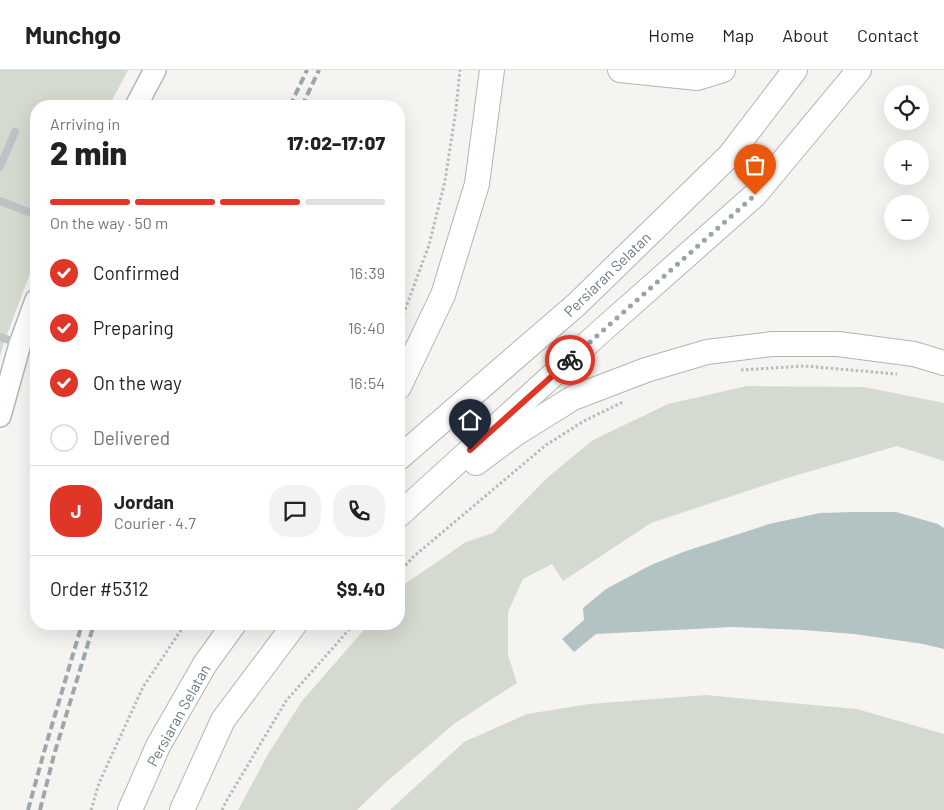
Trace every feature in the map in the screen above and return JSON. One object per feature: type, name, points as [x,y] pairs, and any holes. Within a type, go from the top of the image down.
[{"type":"main road","points":[[405,374],[443,295],[477,184],[492,70]]},
{"type":"main road","points":[[620,70],[697,78],[723,70]]},
{"type":"main road","name":"Persiaran Selatan","points":[[405,453],[577,304],[730,155],[795,70]]},
{"type":"main road","points":[[405,510],[598,334],[755,195],[859,70]]},
{"type":"main road","points":[[405,516],[515,434],[573,398],[646,370],[707,352],[772,344],[838,344],[914,354],[944,362]]},
{"type":"main road","name":"Persiaran Selatan","points":[[130,810],[158,746],[205,664],[230,630]]},
{"type":"main road","points":[[182,810],[223,720],[290,630]]},
{"type":"street","points":[[139,100],[155,70]]},
{"type":"street","points":[[0,416],[20,344],[30,316]]},
{"type":"lane","points":[[0,167],[15,132]]},
{"type":"lane","points":[[0,201],[30,213]]},
{"type":"lane","points":[[0,337],[20,344]]},
{"type":"path","points":[[405,310],[429,245],[445,181],[460,70]]},
{"type":"path","points":[[739,370],[804,366],[900,374]]},
{"type":"path","points":[[405,566],[413,557],[546,445],[584,421],[626,400]]},
{"type":"path","points":[[91,810],[99,783],[142,688],[181,630]]},
{"type":"path","points":[[222,810],[286,701],[349,630]]},
{"type":"shaded area","points":[[0,70],[128,70],[112,100],[30,100],[30,273],[0,356]]},
{"type":"shaded area","points":[[747,386],[864,387],[944,403],[944,461],[897,446],[787,478],[651,523],[563,581],[552,564],[523,579],[508,612],[508,655],[517,683],[455,723],[384,784],[357,810],[238,810],[268,754],[302,701],[364,630],[405,630],[405,584],[466,542],[493,533],[548,477],[593,440],[668,404]]},
{"type":"shaded area","points":[[896,512],[938,524],[944,528],[944,649],[854,634],[733,627],[596,634],[574,652],[562,639],[584,620],[583,608],[606,589],[651,565],[683,552],[769,524],[820,513]]},
{"type":"shaded area","points":[[706,695],[857,709],[944,734],[944,810],[390,810],[464,742],[527,714],[589,704]]},
{"type":"railway","points":[[293,100],[307,70]]},
{"type":"railway","points":[[305,100],[319,70]]},
{"type":"railway","points":[[28,810],[80,630]]},
{"type":"railway","points":[[40,810],[54,755],[92,630]]},
{"type":"way so far","points":[[570,360],[755,195]]},
{"type":"route","points":[[470,450],[570,360]]}]
